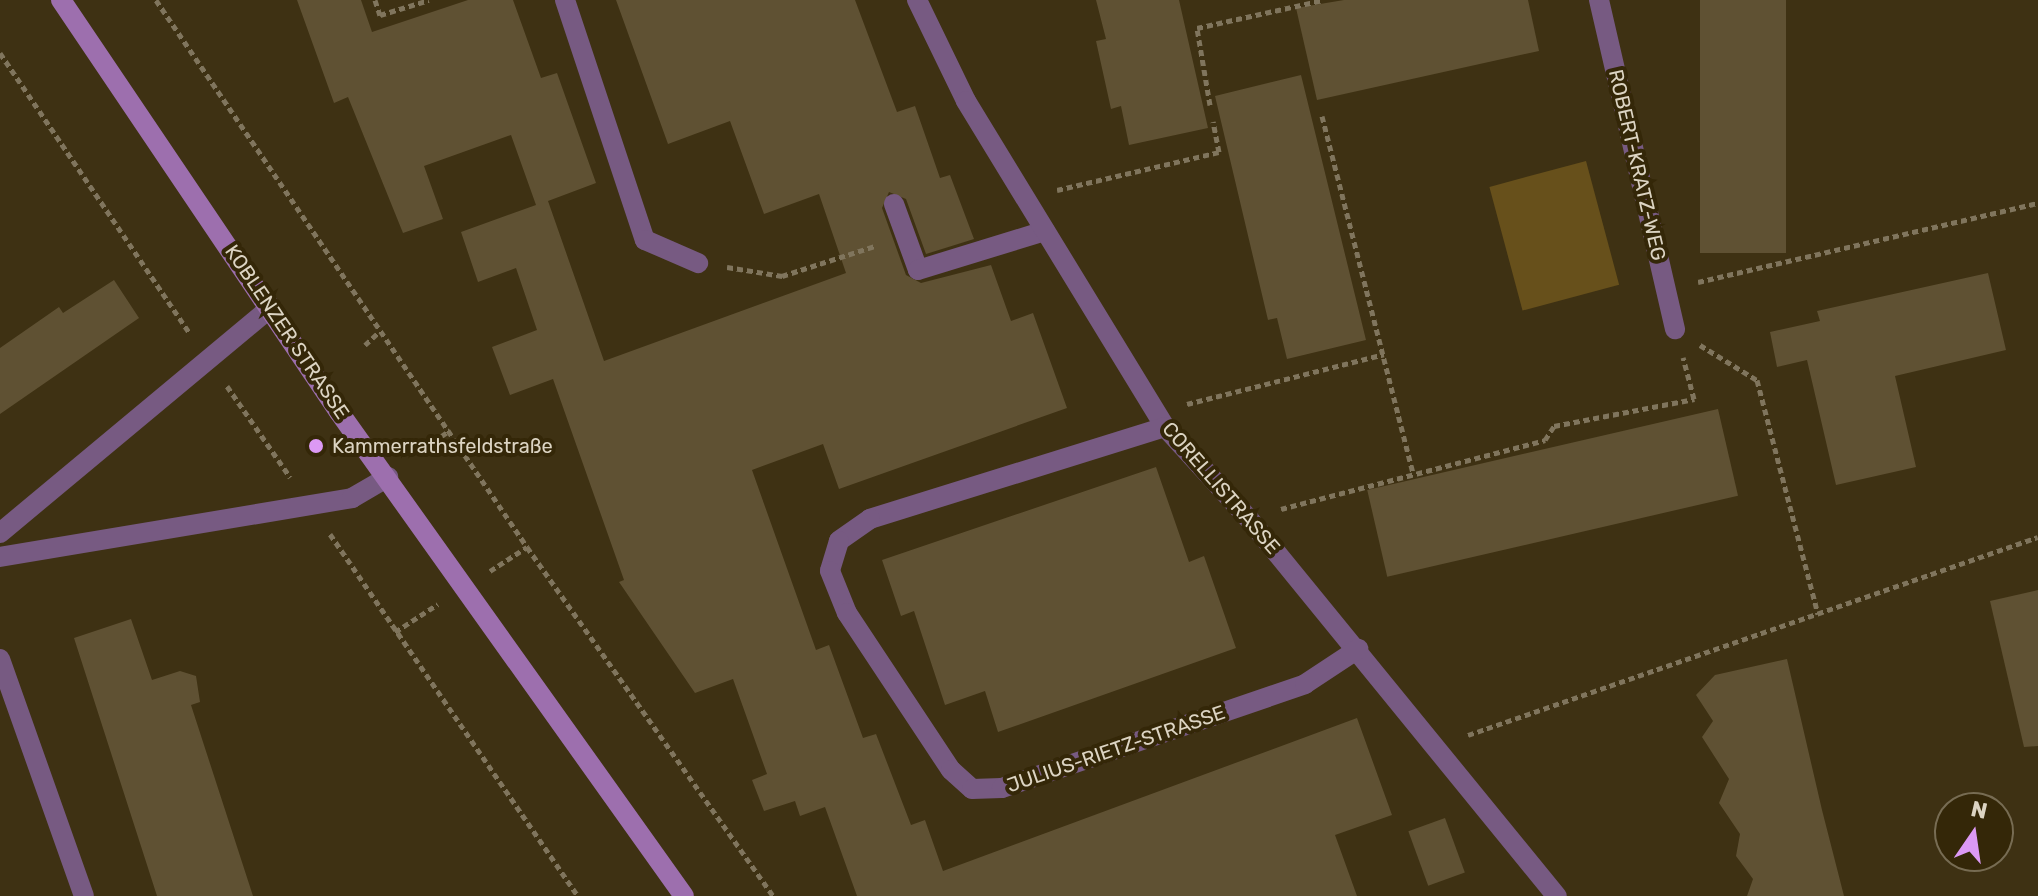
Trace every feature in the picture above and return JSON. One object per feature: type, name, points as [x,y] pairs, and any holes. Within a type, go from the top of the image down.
[{"type":"main road","name":"KOBLENZER STRASSE","points":[[61,0],[388,477],[684,896]]},
{"type":"street","points":[[565,0],[645,240],[698,263]]},
{"type":"street","name":"CORELLISTRASSE","points":[[917,0],[966,101],[1160,419],[1358,649],[1557,896]]},
{"type":"street","name":"ROBERT-KRATZ-WEG","points":[[1599,0],[1675,329]]},
{"type":"street","points":[[894,204],[918,270],[1045,231]]},
{"type":"street","points":[[0,533],[271,307]]},
{"type":"street","name":"JULIUS-RIETZ-STRASSE","points":[[1160,419],[870,519],[839,541],[830,571],[847,613],[951,770],[972,789],[1002,788],[1305,684],[1358,649]]},
{"type":"street","points":[[0,557],[352,498],[388,477]]},
{"type":"street","points":[[0,659],[84,896]]},
{"type":"path","points":[[156,0],[379,332],[773,896]]},
{"type":"path","points":[[375,0],[380,15],[429,0]]},
{"type":"path","points":[[1210,105],[1197,28],[1323,0]]},
{"type":"path","points":[[0,53],[163,293]]},
{"type":"path","points":[[1322,116],[1413,473]]},
{"type":"path","points":[[1025,197],[1219,152],[1213,122]]},
{"type":"path","points":[[1666,289],[2038,203]]},
{"type":"path","points":[[698,263],[782,276],[905,235]]},
{"type":"path","points":[[1249,519],[1545,440],[1554,426],[1694,399],[1675,329]]},
{"type":"path","points":[[1675,329],[1757,380],[1818,614]]},
{"type":"path","points":[[365,345],[379,332]]},
{"type":"path","points":[[1160,419],[1384,354]]},
{"type":"path","points":[[433,442],[450,430]]},
{"type":"path","points":[[1437,746],[2038,537]]},
{"type":"path","points":[[412,653],[578,896]]},
{"type":"shaded area","points":[[1586,161],[1619,285],[1523,311],[1489,187]]},
{"type":"building","points":[[297,0],[361,0],[372,32],[468,0],[513,0],[541,78],[557,73],[596,183],[548,201],[604,361],[846,273],[819,194],[764,214],[730,121],[668,144],[616,0],[855,0],[897,112],[915,106],[940,178],[950,175],[974,239],[926,254],[906,199],[889,192],[882,208],[906,275],[921,283],[991,265],[1011,321],[1033,313],[1067,408],[839,489],[823,444],[752,470],[816,650],[829,645],[863,738],[876,734],[911,825],[925,820],[943,871],[1357,718],[1392,815],[1335,835],[1357,896],[857,896],[825,807],[800,816],[795,801],[764,811],[752,780],[767,774],[733,679],[695,693],[619,582],[624,580],[553,379],[510,395],[492,347],[537,330],[516,268],[478,282],[461,232],[536,205],[511,135],[424,166],[443,219],[403,233],[348,97],[334,103]]},
{"type":"building","points":[[1096,0],[1179,0],[1208,128],[1129,145],[1121,106],[1111,109],[1096,41],[1106,39]]},
{"type":"building","points":[[1344,0],[1528,0],[1539,51],[1317,100],[1296,8]]},
{"type":"building","points":[[1700,0],[1786,0],[1786,253],[1700,253]]},
{"type":"building","points":[[1301,75],[1366,340],[1287,359],[1277,318],[1268,320],[1215,96]]},
{"type":"building","points":[[1988,273],[2006,350],[1895,376],[1916,467],[1836,485],[1807,360],[1777,367],[1770,332],[1820,321],[1817,311]]},
{"type":"building","points":[[114,280],[139,318],[0,414],[0,348],[59,307],[63,313]]},
{"type":"building","points":[[1718,409],[1738,496],[1387,577],[1367,490]]},
{"type":"building","points":[[1156,467],[1189,562],[1204,556],[1236,648],[998,732],[985,691],[945,705],[914,611],[901,616],[882,560]]},
{"type":"building","points":[[2038,590],[2038,746],[2024,747],[1990,601]]},
{"type":"building","points":[[131,619],[152,680],[180,671],[196,676],[200,702],[191,705],[253,896],[157,896],[74,638]]},
{"type":"building","points":[[1787,659],[1844,896],[1747,896],[1753,879],[1736,856],[1740,834],[1719,803],[1729,779],[1702,737],[1713,721],[1696,695],[1715,675]]},
{"type":"building","points":[[1445,818],[1465,873],[1428,886],[1408,831]]},
{"type":"place","name":"Kammerrathsfeldstraße","points":[[316,446]]}]
